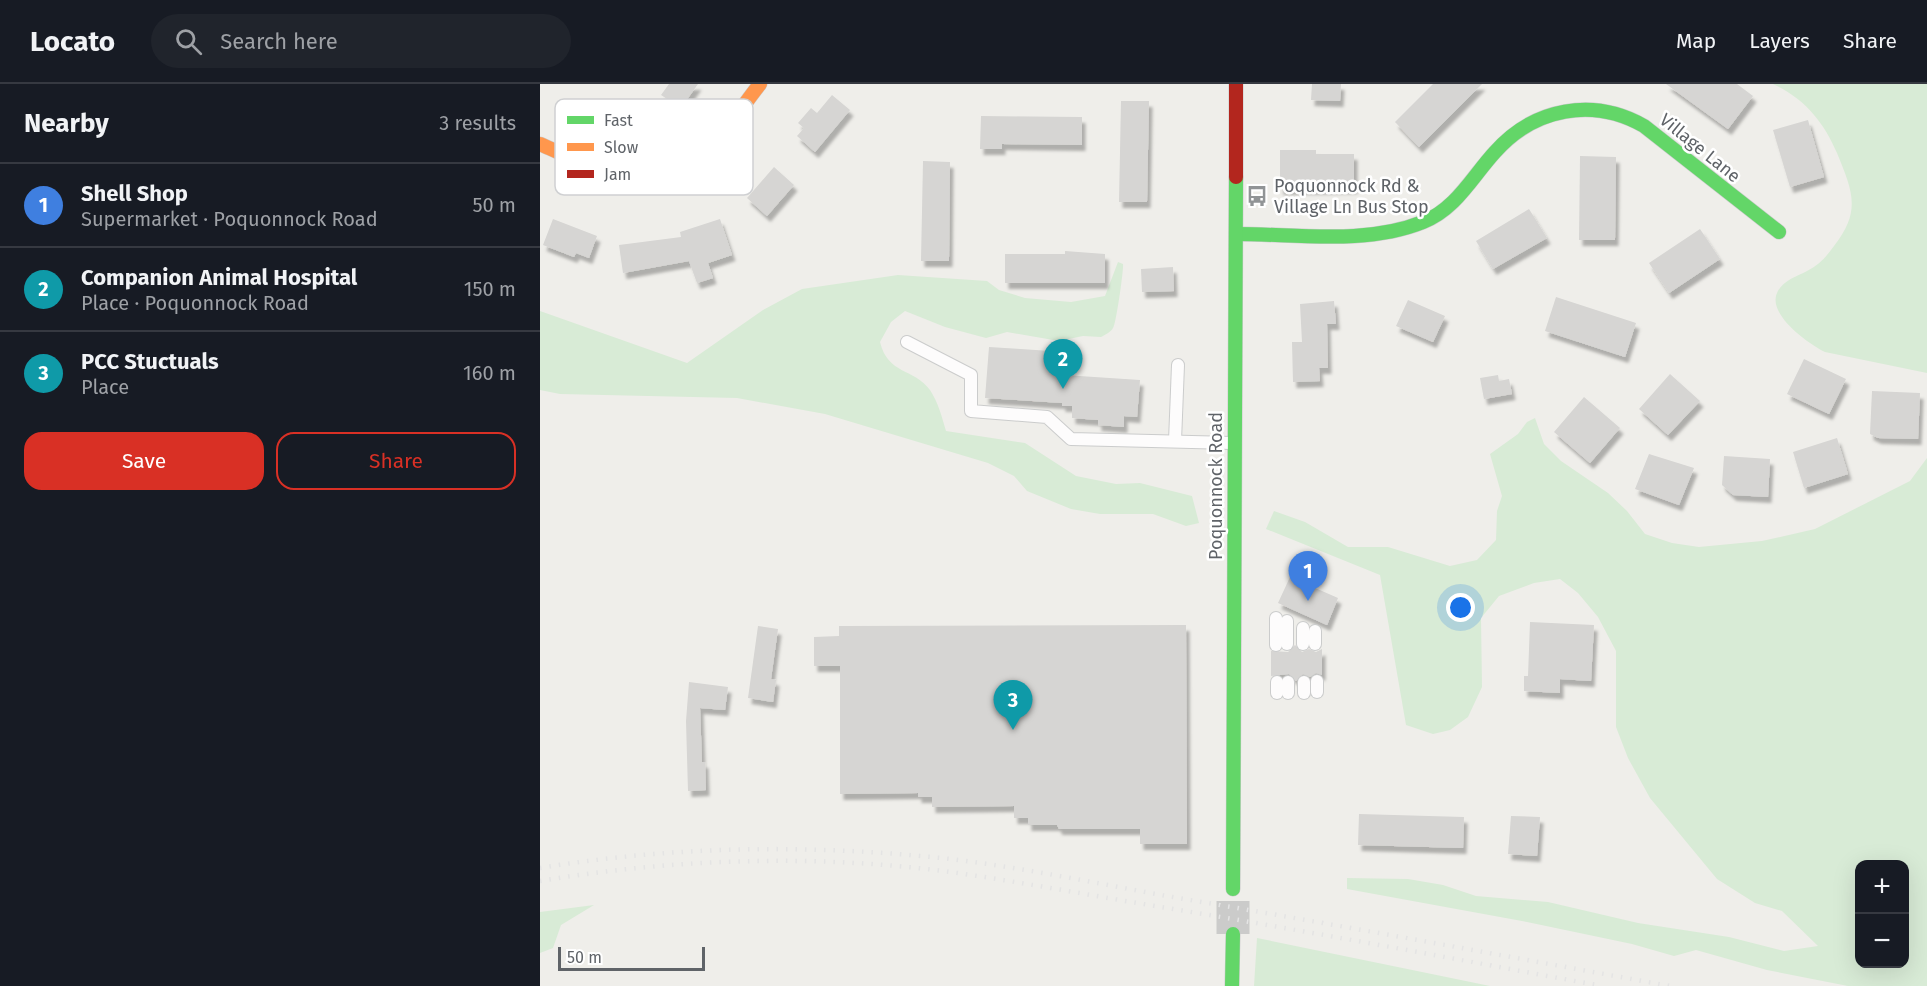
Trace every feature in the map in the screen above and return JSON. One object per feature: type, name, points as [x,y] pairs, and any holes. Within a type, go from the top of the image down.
[{"type":"street","points":[[747,99],[759,84]]},
{"type":"street","name":"Poquonnock Road","points":[[1233,889],[1236,84]]},
{"type":"street","name":"Village Lane","points":[[1237,234],[1372,233],[1425,222],[1449,205],[1475,178],[1496,150],[1527,126],[1560,112],[1604,110],[1646,126],[1751,213],[1779,232]]},
{"type":"street","points":[[540,144],[555,150]]},
{"type":"street","points":[[1232,986],[1233,934]]},
{"type":"lane","points":[[907,342],[971,375],[971,411],[1047,417],[1071,439],[1234,443]]},
{"type":"lane","points":[[1175,441],[1178,365]]},
{"type":"lane","points":[[1281,620],[1282,645]]},
{"type":"green space","points":[[1773,84],[1927,84],[1927,373],[1825,352],[1801,336],[1779,312],[1776,304],[1778,291],[1789,280],[1815,266],[1829,253],[1848,222],[1852,200],[1847,178],[1826,131],[1812,112],[1794,96]]},
{"type":"green space","points":[[1118,262],[1123,264],[1123,268],[1114,325],[1111,331],[1101,337],[1083,336],[1059,341],[1007,332],[986,338],[945,327],[905,311],[891,322],[880,342],[884,353],[895,366],[917,378],[930,390],[938,405],[946,431],[1025,443],[1076,476],[1116,484],[1140,483],[1192,496],[1199,523],[1186,526],[1153,514],[1100,514],[1071,509],[1027,491],[1014,476],[988,463],[825,414],[737,398],[560,394],[540,390],[540,311],[687,363],[763,310],[802,289],[898,275],[987,281],[999,290],[1025,298],[1071,302],[1105,296]]},
{"type":"green space","points":[[1535,418],[1544,444],[1561,461],[1608,493],[1627,511],[1645,534],[1672,543],[1699,547],[1762,541],[1815,529],[1910,481],[1927,458],[1927,986],[1848,986],[1767,970],[1696,950],[1674,956],[1632,944],[1527,922],[1347,889],[1347,878],[1408,879],[1443,885],[1476,896],[1548,902],[1638,923],[1729,937],[1784,951],[1818,946],[1782,911],[1755,903],[1717,879],[1650,798],[1628,758],[1616,727],[1616,651],[1598,617],[1578,593],[1560,579],[1534,583],[1499,596],[1481,618],[1482,687],[1468,717],[1450,730],[1433,734],[1406,725],[1380,575],[1266,529],[1274,511],[1305,522],[1348,547],[1388,547],[1450,566],[1477,560],[1496,540],[1497,511],[1502,496],[1490,454],[1518,434],[1527,422]]},
{"type":"green space","points":[[594,905],[561,925],[553,948],[540,953],[540,912]]},
{"type":"green space","points":[[1257,938],[1490,986],[1254,986]]},
{"type":"building","points":[[669,84],[698,84],[687,99],[667,99],[661,95]]},
{"type":"building","points":[[1312,84],[1341,84],[1340,101],[1311,100]]},
{"type":"building","points":[[1433,84],[1482,84],[1419,147],[1395,122]]},
{"type":"building","points":[[1666,84],[1737,84],[1753,96],[1728,129]]},
{"type":"building","points":[[832,95],[850,110],[815,152],[797,136],[804,128],[798,123],[811,108],[817,113]]},
{"type":"building","points":[[1121,101],[1149,101],[1147,202],[1119,202]]},
{"type":"building","points":[[981,116],[1082,117],[1082,145],[1002,144],[1002,149],[980,149]]},
{"type":"building","points":[[1808,120],[1824,177],[1790,187],[1773,130]]},
{"type":"building","points":[[1280,150],[1316,150],[1316,154],[1354,154],[1354,188],[1280,189]]},
{"type":"building","points":[[1580,156],[1616,157],[1615,240],[1579,240]]},
{"type":"building","points":[[923,161],[950,162],[949,261],[921,261]]},
{"type":"building","points":[[774,167],[794,185],[767,216],[747,198],[753,195],[753,191]]},
{"type":"building","points":[[1529,209],[1547,238],[1493,269],[1476,241]]},
{"type":"building","points":[[553,219],[597,236],[589,258],[576,253],[574,257],[543,245]]},
{"type":"building","points":[[720,219],[732,255],[708,263],[713,278],[697,283],[689,261],[623,273],[619,245],[681,237],[680,232]]},
{"type":"building","points":[[1700,229],[1720,259],[1669,293],[1649,263]]},
{"type":"building","points":[[1065,251],[1105,254],[1105,283],[1005,283],[1005,254],[1065,254]]},
{"type":"building","points":[[1173,267],[1174,291],[1142,292],[1141,269]]},
{"type":"building","points":[[1556,297],[1636,323],[1625,357],[1545,331]]},
{"type":"building","points":[[1408,300],[1445,316],[1433,342],[1396,326]]},
{"type":"building","points":[[1334,301],[1336,324],[1327,324],[1328,368],[1319,368],[1320,381],[1293,382],[1292,342],[1302,342],[1300,304]]},
{"type":"building","points":[[989,347],[1065,352],[1064,375],[1140,380],[1137,417],[1124,416],[1124,427],[1098,425],[1098,420],[1072,418],[1072,406],[1062,406],[1062,403],[985,398]]},
{"type":"building","points":[[1804,359],[1846,379],[1829,414],[1787,394]]},
{"type":"building","points":[[1670,374],[1700,401],[1668,435],[1639,409]]},
{"type":"building","points":[[1498,375],[1499,381],[1509,379],[1512,394],[1484,399],[1480,378]]},
{"type":"building","points":[[1872,391],[1920,393],[1918,439],[1878,438],[1870,434]]},
{"type":"building","points":[[1584,397],[1620,428],[1590,463],[1554,432]]},
{"type":"building","points":[[1837,438],[1848,474],[1804,488],[1793,452]]},
{"type":"building","points":[[1649,454],[1694,468],[1679,505],[1635,489]]},
{"type":"building","points":[[1724,456],[1770,459],[1768,497],[1733,495],[1722,485]]},
{"type":"building","points":[[1290,577],[1338,598],[1327,625],[1278,603]]},
{"type":"building","points":[[1530,622],[1594,625],[1591,681],[1560,679],[1560,693],[1524,691],[1524,676],[1528,676]]},
{"type":"building","points":[[1186,625],[1187,844],[1140,844],[1140,829],[1059,829],[1057,825],[1028,825],[1028,818],[1014,818],[1014,806],[932,807],[932,797],[918,797],[918,793],[840,794],[840,666],[814,666],[814,637],[839,636],[839,626]]},
{"type":"building","points":[[758,626],[778,629],[771,679],[776,680],[773,702],[748,698]]},
{"type":"building","points":[[1295,645],[1302,652],[1309,649],[1316,652],[1322,649],[1322,675],[1316,673],[1310,677],[1303,674],[1296,681],[1289,674],[1271,676],[1271,651],[1288,652]]},
{"type":"building","points":[[689,682],[728,687],[725,710],[700,708],[702,762],[705,762],[706,790],[688,791],[686,721]]},
{"type":"building","points":[[1359,814],[1464,817],[1463,848],[1358,845]]},
{"type":"building","points":[[1511,816],[1540,817],[1537,856],[1508,854]]},
{"type":"tunnel","points":[[1233,889],[1233,934]]},
{"type":"railway","points":[[540,868],[690,851],[790,849],[941,858],[1034,872],[1670,986]]},
{"type":"railway","points":[[540,881],[640,868],[741,861],[842,862],[893,866],[943,871],[1025,884],[1326,935],[1602,986]]},
{"type":"traffic: fast","points":[[1237,234],[1355,236],[1378,234],[1423,222],[1454,201],[1495,152],[1528,125],[1546,117],[1585,110],[1625,117],[1644,126],[1779,232]]},
{"type":"traffic: fast","points":[[1233,889],[1236,177]]},
{"type":"traffic: fast","points":[[1232,986],[1233,934]]},
{"type":"traffic: slow","points":[[749,99],[760,84]]},
{"type":"traffic: slow","points":[[540,144],[555,151]]},
{"type":"traffic: jam","points":[[1236,84],[1236,177]]},
{"type":"place","name":"Poquonnock Rd & Village Ln Bus Stop","points":[[1257,196]]},
{"type":"place","name":"Companion Animal Hospital","points":[[1063,389]]},
{"type":"place","name":"Shell Shop","points":[[1308,601]]},
{"type":"place","name":"PCC Stuctuals","points":[[1013,730]]}]
